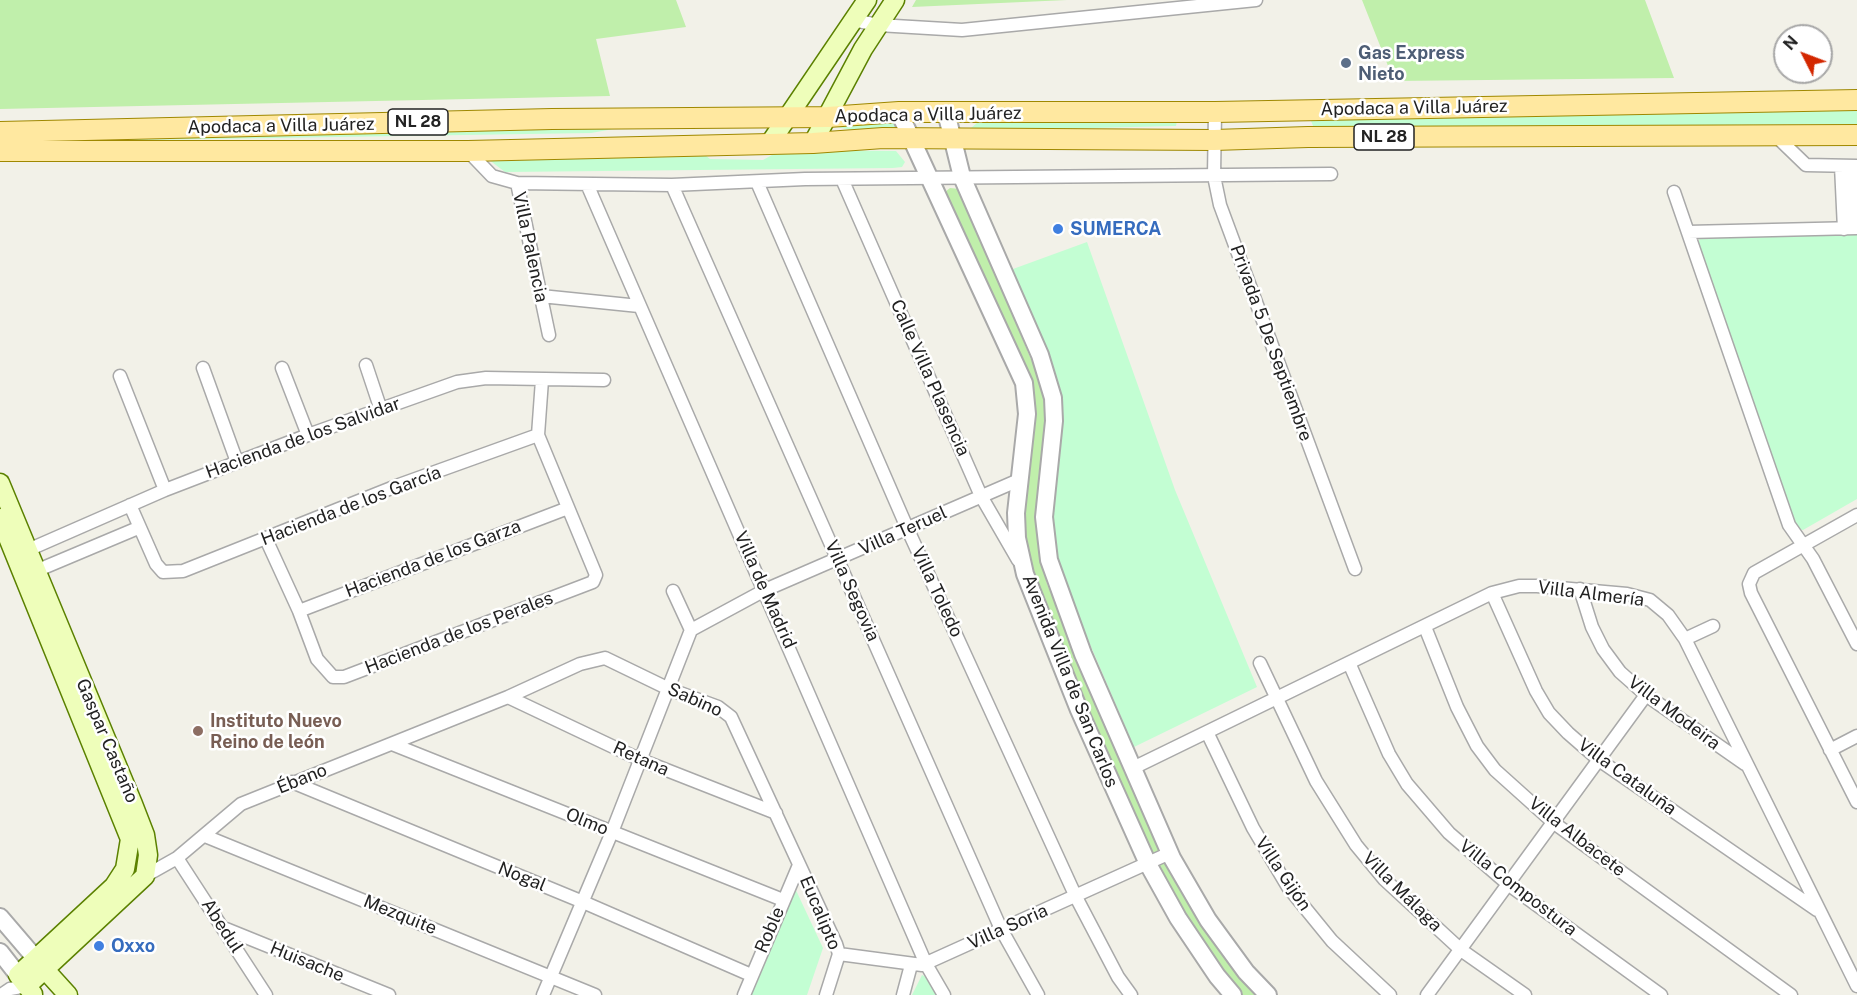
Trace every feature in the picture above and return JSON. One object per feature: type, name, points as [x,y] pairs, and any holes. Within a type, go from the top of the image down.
[{"type":"main road","points":[[770,143],[867,0]]},
{"type":"main road","points":[[813,143],[878,25],[895,0]]},
{"type":"main road","name":"Apodaca a Villa Juárez","points":[[0,132],[320,124],[828,117],[899,112],[1215,112],[1857,100]]},
{"type":"main road","points":[[320,124],[321,151]]},
{"type":"main road","name":"Apodaca a Villa Juárez","points":[[0,151],[468,151],[910,139],[1214,140],[1308,137],[1857,135]]},
{"type":"main road","name":"Gaspar Castaño","points":[[0,483],[21,553],[145,835],[148,855],[145,876],[41,965]]},
{"type":"main road","name":"Gaspar Castaño","points":[[0,518],[21,553]]},
{"type":"main road","name":"Gaspar Castaño","points":[[18,988],[114,886],[125,869],[130,839],[30,574]]},
{"type":"main road","points":[[41,965],[68,995]]},
{"type":"street","points":[[853,20],[878,25],[970,29],[1256,0]]},
{"type":"street","name":"Avenida Villa de San Carlos","points":[[899,112],[1024,383],[1027,414],[1016,528],[1025,574],[1079,710],[1148,864],[1178,918],[1217,976],[1233,995]]},
{"type":"street","name":"Avenida Villa de San Carlos","points":[[946,112],[962,177],[1040,356],[1054,408],[1044,517],[1051,566],[1083,654],[1170,853],[1208,920],[1246,972],[1268,995]]},
{"type":"street","name":"Privada 5 De Septiembre","points":[[1215,112],[1214,176],[1220,205],[1355,569]]},
{"type":"street","points":[[1688,232],[1852,228],[1850,166],[1806,165],[1777,137]]},
{"type":"street","name":"Villa Palencia","points":[[468,151],[492,176],[517,183],[549,335]]},
{"type":"street","points":[[517,183],[672,185],[842,179],[1331,174]]},
{"type":"street","name":"Calle Villa Plasencia","points":[[842,179],[981,496],[1025,574]]},
{"type":"street","name":"Villa Toledo","points":[[757,182],[908,530],[1076,897],[1108,960],[1131,995]]},
{"type":"street","name":"Villa de Madrid","points":[[587,184],[926,964],[944,995]]},
{"type":"street","name":"Villa Segovia","points":[[672,185],[1001,929],[1021,969],[1038,995]]},
{"type":"street","points":[[1674,192],[1789,525],[1803,544],[1857,644]]},
{"type":"street","points":[[541,296],[639,306]]},
{"type":"street","points":[[1016,365],[1040,356]]},
{"type":"street","points":[[366,365],[381,410]]},
{"type":"street","points":[[203,368],[237,462]]},
{"type":"street","points":[[282,368],[308,435]]},
{"type":"street","points":[[120,376],[165,490]]},
{"type":"street","name":"Hacienda de los Salvidar","points":[[21,553],[165,490],[308,435],[457,382],[486,378],[604,380]]},
{"type":"street","points":[[542,380],[538,435],[568,508]]},
{"type":"street","name":"Hacienda de los García","points":[[138,528],[156,564],[163,572],[183,571],[399,485],[538,435]]},
{"type":"street","name":"Villa Teruel","points":[[691,630],[765,590],[839,560],[1019,480]]},
{"type":"street","points":[[30,574],[138,528],[130,505]]},
{"type":"street","name":"Hacienda de los Perales","points":[[299,611],[317,659],[326,672],[333,677],[344,677],[593,582],[596,575],[568,508]]},
{"type":"street","name":"Hacienda de los Garza","points":[[299,611],[568,508]]},
{"type":"street","points":[[1857,515],[1755,573],[1749,584],[1751,593],[1857,802]]},
{"type":"street","points":[[266,539],[299,611]]},
{"type":"street","points":[[1025,574],[1051,566]]},
{"type":"street","name":"Villa Almería","points":[[1133,768],[1492,594],[1520,586],[1580,590],[1650,600],[1668,615],[1685,639],[1857,986]]},
{"type":"street","name":"Villa Modeira","points":[[1580,590],[1592,627],[1603,649],[1620,672],[1646,695],[1746,765]]},
{"type":"street","points":[[543,995],[612,832],[691,630],[673,591]]},
{"type":"street","name":"Villa Cataluña","points":[[1492,594],[1548,713],[1599,760],[1818,910]]},
{"type":"street","points":[[1685,639],[1713,626]]},
{"type":"street","name":"Villa Albacete","points":[[1425,627],[1457,707],[1477,746],[1495,770],[1554,823],[1791,995]]},
{"type":"street","name":"Sabino","points":[[508,697],[596,659],[612,660],[669,688],[718,707],[729,715],[799,866]]},
{"type":"street","name":"Villa Málaga","points":[[1260,663],[1275,699],[1327,801],[1356,845],[1384,879],[1461,950],[1525,995]]},
{"type":"street","name":"Villa Compostura","points":[[1350,664],[1389,754],[1407,784],[1449,833],[1509,885],[1661,995]]},
{"type":"street","points":[[1427,995],[1646,695]]},
{"type":"street","name":"Ébano","points":[[145,876],[177,858],[241,804],[508,697]]},
{"type":"street","name":"Retana","points":[[508,697],[641,760],[776,813]]},
{"type":"street","name":"Villa Gijón","points":[[1207,732],[1258,838],[1288,887],[1332,941],[1390,995]]},
{"type":"street","points":[[1830,750],[1857,736]]},
{"type":"street","name":"Olmo","points":[[392,744],[783,900]]},
{"type":"street","name":"Nogal","points":[[292,782],[583,902],[751,975]]},
{"type":"street","name":"Mezquite","points":[[205,836],[595,995]]},
{"type":"street","name":"Villa Soria","points":[[839,954],[911,965],[926,964],[1170,853]]},
{"type":"street","name":"Abedul","points":[[177,858],[266,995]]},
{"type":"street","name":"Roble","points":[[744,995],[799,866]]},
{"type":"street","name":"Eucalipto","points":[[799,866],[834,938],[839,954],[826,995]]},
{"type":"street","points":[[0,917],[41,965]]},
{"type":"street","name":"Huisache","points":[[225,929],[389,995]]},
{"type":"street","points":[[0,952],[18,988]]},
{"type":"street","points":[[903,995],[911,965]]},
{"type":"green space","points":[[0,0],[676,0],[686,27],[596,39],[610,96],[0,109]]},
{"type":"green space","points":[[916,0],[1067,0],[912,7]]},
{"type":"green space","points":[[1362,0],[1645,0],[1674,78],[1394,81]]},
{"type":"green space","points":[[1857,108],[1857,124],[1314,128],[1311,121],[1313,115]]},
{"type":"green space","points":[[1177,121],[1176,126],[976,131],[971,128],[977,123]]},
{"type":"green space","points":[[829,123],[899,123],[901,129],[852,130],[831,126]]},
{"type":"green space","points":[[619,128],[591,133],[16,142],[49,135]]},
{"type":"green space","points":[[781,150],[896,151],[905,162],[902,167],[893,168],[505,172],[488,159],[700,151],[710,159],[763,160]]},
{"type":"green space","points":[[950,188],[960,189],[1043,388],[1047,409],[1046,437],[1039,471],[1037,505],[1038,547],[1047,584],[1144,809],[1259,995],[1241,995],[1233,987],[1162,880],[1044,611],[1027,562],[1022,526],[1034,419],[945,192]]},
{"type":"green space","points":[[1857,233],[1857,499],[1803,530],[1795,528],[1698,245],[1700,237]]},
{"type":"green space","points":[[1087,242],[1175,490],[1257,687],[1134,747],[1059,572],[1048,525],[1061,406],[1059,387],[1013,269]]},
{"type":"green space","points":[[794,886],[823,948],[807,995],[749,995]]},
{"type":"green space","points":[[922,975],[928,978],[936,995],[912,995]]},
{"type":"place","name":"Gas Express Nieto","points":[[1346,63]]},
{"type":"place","name":"SUMERCA","points":[[1058,229]]},
{"type":"place","name":"Instituto Nuevo Reino de león","points":[[198,731]]},
{"type":"place","name":"Oxxo","points":[[99,946]]}]
